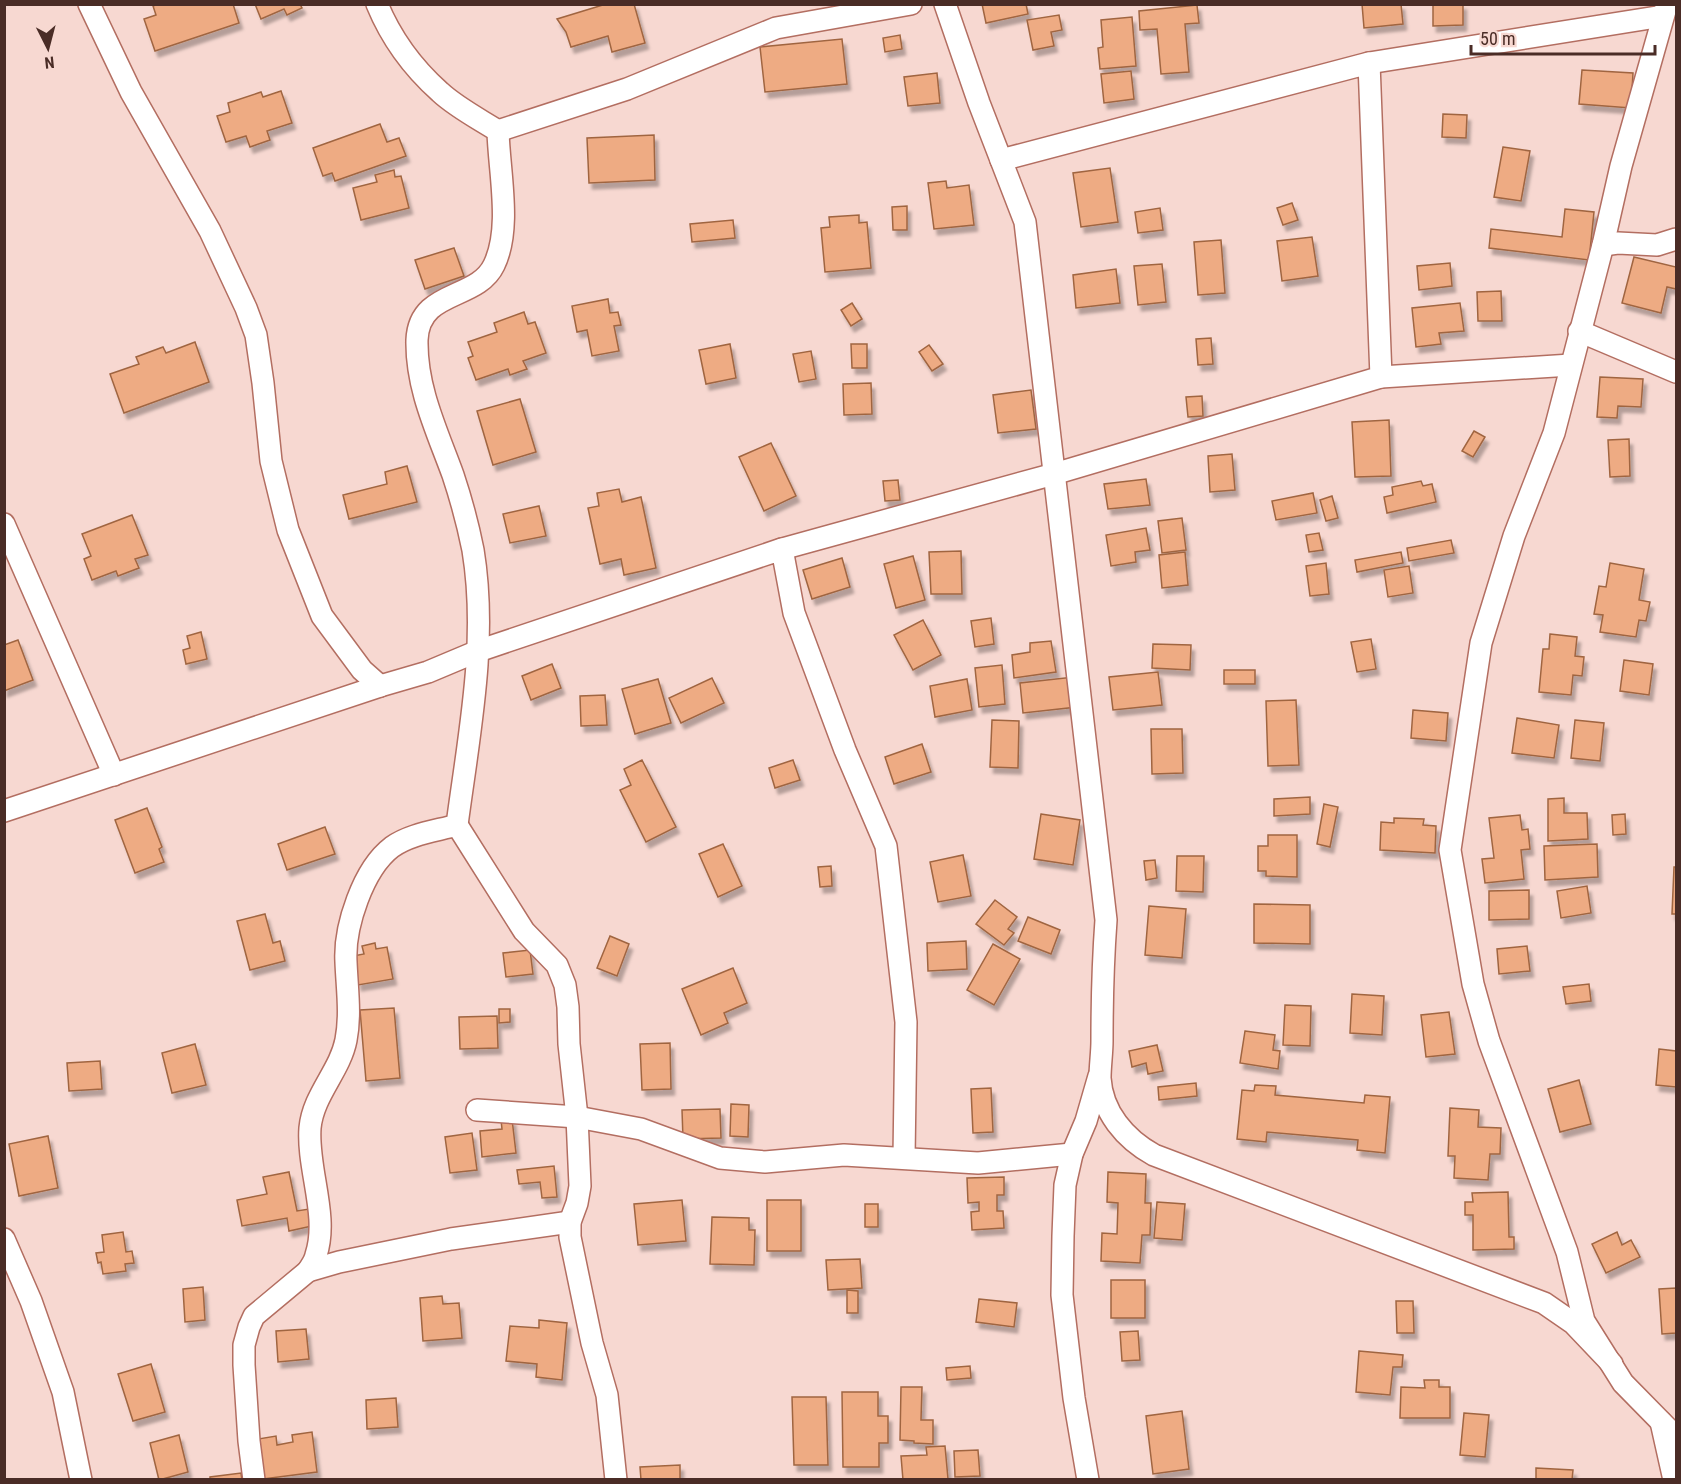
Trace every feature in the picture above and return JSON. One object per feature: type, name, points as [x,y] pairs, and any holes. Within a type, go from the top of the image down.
[{"type":"street","points":[[89,4],[131,92],[210,231],[246,308],[256,335],[271,461],[288,530],[322,616],[362,670],[380,686]]},
{"type":"street","points":[[377,4],[382,18],[405,55],[440,92],[498,131]]},
{"type":"street","points":[[498,131],[627,88],[776,28],[911,4]]},
{"type":"street","points":[[945,4],[1025,222],[1106,920],[1101,1004],[1100,1079],[1107,1105],[1117,1125],[1136,1144],[1154,1155],[1544,1304],[1574,1323],[1612,1364]]},
{"type":"street","points":[[1001,160],[1370,63],[1665,10],[1621,166],[1554,433],[1514,536],[1480,643],[1450,850],[1473,984],[1489,1041],[1567,1252],[1584,1321],[1623,1383],[1677,1437]]},
{"type":"street","points":[[1370,63],[1381,377]]},
{"type":"street","points":[[498,131],[502,177],[503,242],[493,268],[479,282],[436,303],[418,328],[417,341],[423,393],[453,477],[472,549],[478,594],[478,651],[457,825],[524,931],[557,965],[565,985],[577,1117],[580,1186],[570,1222],[570,1237],[594,1352],[607,1395],[616,1479]]},
{"type":"street","points":[[1603,245],[1618,243],[1657,245],[1677,239]]},
{"type":"street","points":[[1580,331],[1677,372]]},
{"type":"street","points":[[4,810],[428,672],[478,651],[782,549],[1054,474],[1381,377],[1571,365]]},
{"type":"street","points":[[4,524],[114,775]]},
{"type":"street","points":[[782,549],[794,613],[845,750],[886,846],[906,1022],[904,1157]]},
{"type":"street","points":[[308,1271],[316,1255],[320,1232],[310,1128],[315,1109],[346,1041],[349,990],[346,962],[347,937],[354,912],[368,877],[381,858],[393,847],[409,838],[457,825]]},
{"type":"street","points":[[1088,1479],[1074,1398],[1062,1295],[1065,1185],[1072,1154],[1086,1121],[1101,1069]]},
{"type":"street","points":[[477,1110],[577,1117],[641,1129],[720,1158],[765,1162],[844,1155],[978,1163],[1072,1154]]},
{"type":"street","points":[[254,1479],[248,1431],[244,1345],[254,1316],[308,1271],[339,1262],[451,1239],[570,1222]]},
{"type":"street","points":[[4,1239],[31,1301],[63,1392],[81,1479]]},
{"type":"street","points":[[1661,1421],[1674,1479]]},
{"type":"building","points":[[158,4],[233,4],[239,23],[155,51],[144,19],[156,15],[153,6]]},
{"type":"building","points":[[255,4],[300,4],[302,8],[287,15],[284,9],[261,19]]},
{"type":"building","points":[[606,4],[634,4],[645,43],[612,52],[608,36],[571,47],[566,32],[557,19]]},
{"type":"building","points":[[982,4],[1026,4],[1028,14],[986,23]]},
{"type":"building","points":[[1362,4],[1401,4],[1403,24],[1364,28]]},
{"type":"building","points":[[1433,4],[1463,4],[1463,25],[1433,26]]},
{"type":"building","points":[[1197,5],[1199,23],[1185,24],[1189,72],[1161,74],[1157,29],[1140,30],[1139,11]]},
{"type":"building","points":[[1059,15],[1062,30],[1051,32],[1054,46],[1033,50],[1027,20]]},
{"type":"building","points":[[1132,17],[1136,66],[1100,69],[1098,48],[1103,47],[1101,20]]},
{"type":"building","points":[[900,35],[902,49],[885,52],[883,38]]},
{"type":"building","points":[[842,39],[847,84],[765,92],[760,47]]},
{"type":"building","points":[[1582,70],[1633,73],[1631,108],[1579,104]]},
{"type":"building","points":[[1131,71],[1134,99],[1104,103],[1101,74]]},
{"type":"building","points":[[937,73],[940,103],[908,106],[904,77]]},
{"type":"building","points":[[281,91],[292,123],[267,131],[270,140],[250,147],[246,136],[226,142],[217,116],[230,112],[228,103],[261,92],[263,97]]},
{"type":"building","points":[[1443,114],[1467,115],[1466,138],[1442,137]]},
{"type":"building","points":[[380,124],[387,142],[399,138],[406,156],[335,181],[332,173],[323,176],[313,148]]},
{"type":"building","points":[[654,135],[655,180],[589,183],[587,138]]},
{"type":"building","points":[[1503,147],[1530,151],[1521,201],[1494,197]]},
{"type":"building","points":[[1110,168],[1118,222],[1081,227],[1073,173]]},
{"type":"building","points":[[394,170],[395,177],[401,176],[409,208],[361,220],[353,188],[377,182],[375,175]]},
{"type":"building","points":[[946,181],[947,188],[969,185],[974,225],[934,229],[928,183]]},
{"type":"building","points":[[1292,203],[1298,220],[1283,225],[1277,208]]},
{"type":"building","points":[[907,206],[907,230],[893,230],[892,207]]},
{"type":"building","points":[[1160,208],[1163,230],[1138,233],[1135,212]]},
{"type":"building","points":[[1565,209],[1594,212],[1589,260],[1489,248],[1491,229],[1562,237]]},
{"type":"building","points":[[859,215],[859,223],[867,222],[871,268],[825,272],[821,228],[830,227],[829,217]]},
{"type":"building","points":[[733,220],[735,238],[692,242],[690,224]]},
{"type":"building","points":[[1312,237],[1318,276],[1282,281],[1277,241]]},
{"type":"building","points":[[1221,240],[1225,293],[1198,295],[1194,242]]},
{"type":"building","points":[[454,248],[464,276],[425,289],[415,260]]},
{"type":"building","points":[[1634,257],[1676,267],[1676,289],[1667,287],[1661,313],[1622,303]]},
{"type":"building","points":[[1450,263],[1452,286],[1419,290],[1417,266]]},
{"type":"building","points":[[1162,264],[1166,302],[1138,305],[1134,266]]},
{"type":"building","points":[[1116,269],[1120,303],[1076,308],[1073,275]]},
{"type":"building","points":[[1501,291],[1502,321],[1478,321],[1477,292]]},
{"type":"building","points":[[608,299],[610,313],[618,312],[621,325],[614,326],[619,351],[592,356],[587,330],[577,332],[572,306]]},
{"type":"building","points":[[852,303],[862,319],[851,326],[841,310]]},
{"type":"building","points":[[1460,303],[1464,331],[1439,333],[1441,344],[1416,347],[1412,308]]},
{"type":"building","points":[[524,312],[528,324],[535,322],[546,353],[523,361],[527,369],[510,375],[508,369],[476,380],[468,358],[473,356],[468,342],[497,332],[494,323]]},
{"type":"building","points":[[1211,338],[1213,364],[1198,365],[1196,339]]},
{"type":"building","points":[[195,342],[209,382],[124,413],[110,374],[139,364],[136,357],[163,347],[166,353]]},
{"type":"building","points":[[730,344],[736,378],[706,384],[699,350]]},
{"type":"building","points":[[851,344],[867,344],[867,368],[852,368]]},
{"type":"building","points":[[929,345],[943,364],[932,371],[919,352]]},
{"type":"building","points":[[811,351],[816,379],[799,382],[793,354]]},
{"type":"building","points":[[1600,377],[1643,379],[1641,407],[1618,406],[1617,418],[1597,417]]},
{"type":"building","points":[[871,383],[872,414],[844,415],[843,384]]},
{"type":"building","points":[[1031,390],[1036,429],[998,433],[993,395]]},
{"type":"building","points":[[1202,396],[1203,416],[1188,417],[1186,397]]},
{"type":"building","points":[[520,399],[536,452],[493,465],[477,411]]},
{"type":"building","points":[[1389,420],[1391,476],[1355,477],[1352,422]]},
{"type":"building","points":[[1474,431],[1485,437],[1473,457],[1462,451]]},
{"type":"building","points":[[1629,439],[1630,476],[1610,477],[1608,440]]},
{"type":"building","points":[[771,443],[796,496],[764,511],[739,457]]},
{"type":"building","points":[[1232,454],[1235,490],[1210,492],[1208,456]]},
{"type":"building","points":[[407,466],[417,502],[349,519],[343,495],[387,484],[385,472]]},
{"type":"building","points":[[1146,479],[1150,505],[1108,509],[1104,484]]},
{"type":"building","points":[[898,480],[900,500],[885,501],[883,481]]},
{"type":"building","points":[[1421,481],[1423,486],[1432,484],[1436,502],[1387,513],[1384,497],[1393,495],[1392,487]]},
{"type":"building","points":[[619,489],[622,502],[641,497],[656,568],[624,575],[621,559],[600,564],[588,508],[599,506],[597,493]]},
{"type":"building","points":[[1313,493],[1317,513],[1276,520],[1272,501]]},
{"type":"building","points":[[1332,496],[1338,518],[1326,521],[1320,500]]},
{"type":"building","points":[[539,506],[546,536],[510,543],[503,514]]},
{"type":"building","points":[[132,515],[148,555],[135,559],[139,568],[118,576],[116,571],[92,580],[84,559],[91,556],[82,534]]},
{"type":"building","points":[[1182,518],[1186,550],[1162,553],[1158,521]]},
{"type":"building","points":[[1146,528],[1150,550],[1135,552],[1136,562],[1111,566],[1106,535]]},
{"type":"building","points":[[1319,533],[1323,550],[1309,552],[1306,535]]},
{"type":"building","points":[[1451,540],[1454,553],[1409,561],[1407,548]]},
{"type":"building","points":[[961,551],[962,594],[931,594],[929,552]]},
{"type":"building","points":[[1185,552],[1188,585],[1162,588],[1159,555]]},
{"type":"building","points":[[1401,552],[1403,563],[1357,572],[1355,560]]},
{"type":"building","points":[[913,556],[925,600],[896,608],[884,564]]},
{"type":"building","points":[[842,558],[850,587],[812,599],[803,570]]},
{"type":"building","points":[[1326,563],[1329,594],[1310,596],[1306,566]]},
{"type":"building","points":[[1610,563],[1644,569],[1639,600],[1650,602],[1646,621],[1639,620],[1636,637],[1600,632],[1603,615],[1594,614],[1599,586],[1606,587]]},
{"type":"building","points":[[1409,566],[1413,593],[1388,597],[1384,570]]},
{"type":"building","points":[[991,618],[994,644],[975,647],[971,621]]},
{"type":"building","points":[[923,620],[941,655],[913,670],[894,635]]},
{"type":"building","points":[[201,632],[207,659],[186,664],[183,650],[190,648],[187,636]]},
{"type":"building","points":[[1550,634],[1577,637],[1575,656],[1584,657],[1582,676],[1573,675],[1571,695],[1539,692],[1543,649],[1549,649]]},
{"type":"building","points":[[1371,639],[1376,669],[1357,672],[1351,642]]},
{"type":"building","points":[[18,640],[33,680],[4,691],[4,645]]},
{"type":"building","points":[[1051,641],[1056,672],[1014,678],[1012,655],[1030,652],[1030,643]]},
{"type":"building","points":[[1153,644],[1191,645],[1190,670],[1152,668]]},
{"type":"building","points":[[1624,660],[1653,664],[1649,695],[1620,691]]},
{"type":"building","points":[[552,664],[561,688],[531,700],[522,676]]},
{"type":"building","points":[[1002,665],[1005,704],[979,707],[975,668]]},
{"type":"building","points":[[1224,670],[1255,670],[1255,684],[1224,684]]},
{"type":"building","points":[[1158,672],[1162,705],[1113,710],[1109,677]]},
{"type":"building","points":[[1074,677],[1077,707],[1023,713],[1020,683]]},
{"type":"building","points":[[712,678],[724,703],[681,723],[669,698]]},
{"type":"building","points":[[658,679],[671,723],[635,734],[622,689]]},
{"type":"building","points":[[967,679],[972,710],[935,717],[930,686]]},
{"type":"building","points":[[605,695],[607,725],[581,726],[580,696]]},
{"type":"building","points":[[1296,700],[1299,765],[1268,766],[1266,701]]},
{"type":"building","points":[[1413,710],[1448,713],[1446,741],[1411,738]]},
{"type":"building","points":[[1517,718],[1559,725],[1554,758],[1512,753]]},
{"type":"building","points":[[992,720],[1019,721],[1018,768],[990,767]]},
{"type":"building","points":[[1575,720],[1604,723],[1600,761],[1571,758]]},
{"type":"building","points":[[1151,729],[1182,729],[1183,773],[1152,774]]},
{"type":"building","points":[[922,744],[931,772],[894,784],[885,757]]},
{"type":"building","points":[[642,760],[676,827],[646,842],[620,790],[631,785],[624,769]]},
{"type":"building","points":[[793,760],[800,780],[775,788],[769,768]]},
{"type":"building","points":[[1310,797],[1310,814],[1274,816],[1274,799]]},
{"type":"building","points":[[1564,798],[1564,813],[1587,813],[1588,839],[1548,841],[1548,799]]},
{"type":"building","points":[[1324,804],[1338,807],[1330,847],[1317,844]]},
{"type":"building","points":[[147,808],[162,847],[159,849],[164,862],[135,873],[115,820]]},
{"type":"building","points":[[1041,814],[1080,820],[1073,865],[1034,859]]},
{"type":"building","points":[[1625,814],[1626,834],[1613,835],[1612,815]]},
{"type":"building","points":[[1520,815],[1522,830],[1528,829],[1530,849],[1521,850],[1524,879],[1485,883],[1482,859],[1494,858],[1489,818]]},
{"type":"building","points":[[1394,818],[1424,819],[1423,825],[1436,826],[1435,853],[1380,850],[1381,822],[1394,823]]},
{"type":"building","points":[[325,827],[335,854],[287,870],[278,844]]},
{"type":"building","points":[[1268,835],[1297,835],[1297,877],[1266,876],[1266,871],[1258,871],[1258,846],[1268,846]]},
{"type":"building","points":[[723,844],[742,886],[718,897],[699,854]]},
{"type":"building","points":[[1597,844],[1598,877],[1545,880],[1544,846]]},
{"type":"building","points":[[963,855],[971,896],[938,902],[930,862]]},
{"type":"building","points":[[1177,856],[1204,856],[1203,892],[1176,891]]},
{"type":"building","points":[[1155,860],[1157,878],[1146,880],[1144,861]]},
{"type":"building","points":[[831,866],[832,886],[820,887],[818,867]]},
{"type":"building","points":[[1674,867],[1676,867],[1676,914],[1672,914]]},
{"type":"building","points":[[1587,886],[1591,913],[1561,918],[1557,891]]},
{"type":"building","points":[[1529,890],[1529,919],[1489,920],[1489,891]]},
{"type":"building","points":[[995,900],[1017,917],[1008,929],[1014,933],[1004,945],[976,924]]},
{"type":"building","points":[[1254,904],[1310,905],[1310,944],[1254,943]]},
{"type":"building","points":[[1149,906],[1186,909],[1182,958],[1145,955]]},
{"type":"building","points":[[265,914],[273,943],[280,941],[285,961],[250,970],[237,921]]},
{"type":"building","points":[[1028,917],[1060,930],[1051,954],[1018,941]]},
{"type":"building","points":[[610,936],[629,944],[617,976],[597,968]]},
{"type":"building","points":[[966,941],[967,969],[928,971],[927,943]]},
{"type":"building","points":[[375,943],[376,949],[387,947],[393,979],[358,985],[353,956],[364,954],[362,946]]},
{"type":"building","points":[[993,944],[1020,959],[994,1005],[967,990]]},
{"type":"building","points":[[1527,946],[1530,971],[1499,974],[1497,949]]},
{"type":"building","points":[[530,950],[533,974],[506,977],[503,953]]},
{"type":"building","points":[[733,968],[747,1003],[724,1013],[728,1023],[701,1035],[682,989]]},
{"type":"building","points":[[1589,984],[1591,1001],[1566,1004],[1563,987]]},
{"type":"building","points":[[1352,994],[1384,996],[1382,1035],[1350,1033]]},
{"type":"building","points":[[1285,1005],[1311,1006],[1310,1046],[1283,1045]]},
{"type":"building","points":[[394,1008],[400,1078],[366,1081],[360,1010]]},
{"type":"building","points":[[499,1009],[510,1009],[510,1022],[499,1023]]},
{"type":"building","points":[[1449,1012],[1455,1054],[1426,1057],[1421,1015]]},
{"type":"building","points":[[497,1016],[498,1048],[460,1049],[459,1017]]},
{"type":"building","points":[[1245,1031],[1275,1035],[1273,1050],[1280,1051],[1278,1069],[1240,1063]]},
{"type":"building","points":[[670,1043],[671,1089],[642,1090],[640,1044]]},
{"type":"building","points":[[195,1044],[206,1085],[172,1093],[162,1053]]},
{"type":"building","points":[[1157,1045],[1163,1071],[1148,1074],[1146,1063],[1132,1067],[1129,1051]]},
{"type":"building","points":[[1659,1049],[1676,1051],[1676,1087],[1656,1085]]},
{"type":"building","points":[[100,1061],[102,1089],[69,1091],[67,1063]]},
{"type":"building","points":[[1579,1080],[1591,1124],[1560,1132],[1548,1089]]},
{"type":"building","points":[[1196,1083],[1197,1096],[1159,1100],[1158,1087]]},
{"type":"building","points":[[1255,1085],[1276,1086],[1275,1095],[1364,1103],[1365,1095],[1390,1097],[1385,1153],[1357,1150],[1358,1140],[1267,1132],[1266,1142],[1237,1139],[1242,1090],[1254,1091]]},
{"type":"building","points":[[991,1088],[993,1132],[973,1133],[971,1089]]},
{"type":"building","points":[[731,1104],[749,1105],[748,1137],[730,1136]]},
{"type":"building","points":[[1450,1108],[1479,1110],[1478,1127],[1501,1128],[1500,1154],[1490,1154],[1488,1180],[1454,1178],[1455,1156],[1448,1156]]},
{"type":"building","points":[[720,1109],[721,1138],[683,1139],[682,1110]]},
{"type":"building","points":[[512,1119],[516,1153],[482,1157],[480,1131],[502,1129],[501,1120]]},
{"type":"building","points":[[472,1133],[477,1170],[450,1173],[445,1137]]},
{"type":"building","points":[[48,1136],[58,1188],[19,1196],[9,1144]]},
{"type":"building","points":[[554,1166],[557,1197],[542,1198],[540,1182],[519,1184],[517,1170]]},
{"type":"building","points":[[289,1172],[297,1211],[309,1209],[312,1226],[289,1231],[287,1218],[242,1226],[237,1200],[267,1194],[263,1177]]},
{"type":"building","points":[[1108,1172],[1146,1174],[1145,1203],[1151,1203],[1150,1235],[1142,1235],[1140,1263],[1101,1261],[1102,1233],[1117,1234],[1118,1203],[1107,1202]]},
{"type":"building","points":[[1004,1177],[1004,1195],[997,1195],[997,1211],[1003,1211],[1004,1228],[972,1230],[971,1212],[979,1211],[979,1202],[968,1203],[967,1178]]},
{"type":"building","points":[[1508,1192],[1509,1237],[1514,1237],[1514,1249],[1473,1250],[1473,1215],[1465,1215],[1465,1202],[1473,1202],[1472,1193]]},
{"type":"building","points":[[682,1200],[686,1241],[638,1245],[634,1204]]},
{"type":"building","points":[[767,1200],[801,1200],[801,1251],[767,1251]]},
{"type":"building","points":[[1157,1202],[1185,1204],[1182,1240],[1154,1238]]},
{"type":"building","points":[[865,1204],[878,1204],[878,1227],[865,1227]]},
{"type":"building","points":[[712,1217],[749,1218],[749,1230],[755,1230],[754,1265],[710,1264]]},
{"type":"building","points":[[123,1232],[126,1252],[132,1251],[134,1263],[125,1264],[126,1271],[103,1274],[101,1262],[98,1263],[96,1253],[104,1252],[102,1235]]},
{"type":"building","points":[[1617,1232],[1622,1245],[1631,1240],[1640,1257],[1606,1273],[1592,1244]]},
{"type":"building","points":[[860,1259],[862,1288],[828,1290],[826,1260]]},
{"type":"building","points":[[1111,1280],[1145,1280],[1145,1318],[1111,1318]]},
{"type":"building","points":[[203,1287],[205,1320],[185,1322],[183,1289]]},
{"type":"building","points":[[1676,1288],[1676,1333],[1662,1334],[1659,1289]]},
{"type":"building","points":[[847,1290],[858,1291],[858,1313],[847,1313]]},
{"type":"building","points":[[442,1296],[443,1304],[459,1303],[462,1338],[423,1341],[420,1298]]},
{"type":"building","points":[[979,1299],[1017,1303],[1014,1327],[976,1322]]},
{"type":"building","points":[[1396,1301],[1413,1301],[1414,1333],[1397,1333]]},
{"type":"building","points":[[539,1320],[567,1323],[562,1380],[536,1377],[537,1364],[506,1361],[510,1326],[539,1328]]},
{"type":"building","points":[[306,1329],[309,1359],[278,1362],[276,1331]]},
{"type":"building","points":[[1138,1331],[1140,1360],[1122,1361],[1120,1332]]},
{"type":"building","points":[[1359,1351],[1403,1355],[1402,1367],[1393,1367],[1390,1395],[1356,1392]]},
{"type":"building","points":[[151,1364],[165,1412],[133,1421],[118,1374]]},
{"type":"building","points":[[970,1366],[971,1378],[947,1380],[946,1368]]},
{"type":"building","points":[[1424,1380],[1439,1380],[1439,1387],[1450,1387],[1450,1418],[1400,1418],[1401,1387],[1425,1388]]},
{"type":"building","points":[[901,1387],[922,1387],[921,1420],[933,1420],[933,1444],[900,1440]]},
{"type":"building","points":[[842,1392],[878,1392],[878,1416],[888,1416],[888,1443],[879,1443],[879,1467],[843,1467]]},
{"type":"building","points":[[792,1397],[826,1397],[828,1465],[794,1465]]},
{"type":"building","points":[[396,1398],[398,1427],[367,1429],[366,1400]]},
{"type":"building","points":[[1182,1411],[1189,1469],[1153,1474],[1146,1416]]},
{"type":"building","points":[[1464,1413],[1489,1415],[1485,1457],[1460,1455]]},
{"type":"building","points":[[312,1432],[317,1472],[263,1479],[258,1439],[276,1436],[277,1445],[293,1442],[292,1435]]},
{"type":"building","points":[[179,1435],[188,1472],[159,1480],[150,1443]]},
{"type":"building","points":[[945,1446],[948,1479],[903,1480],[901,1456],[927,1455],[926,1447]]},
{"type":"building","points":[[978,1450],[980,1476],[955,1477],[954,1451]]},
{"type":"building","points":[[680,1465],[680,1480],[641,1480],[640,1467]]},
{"type":"building","points":[[1536,1468],[1573,1470],[1572,1480],[1536,1480]]},
{"type":"building","points":[[241,1473],[242,1480],[210,1480],[210,1477]]}]
